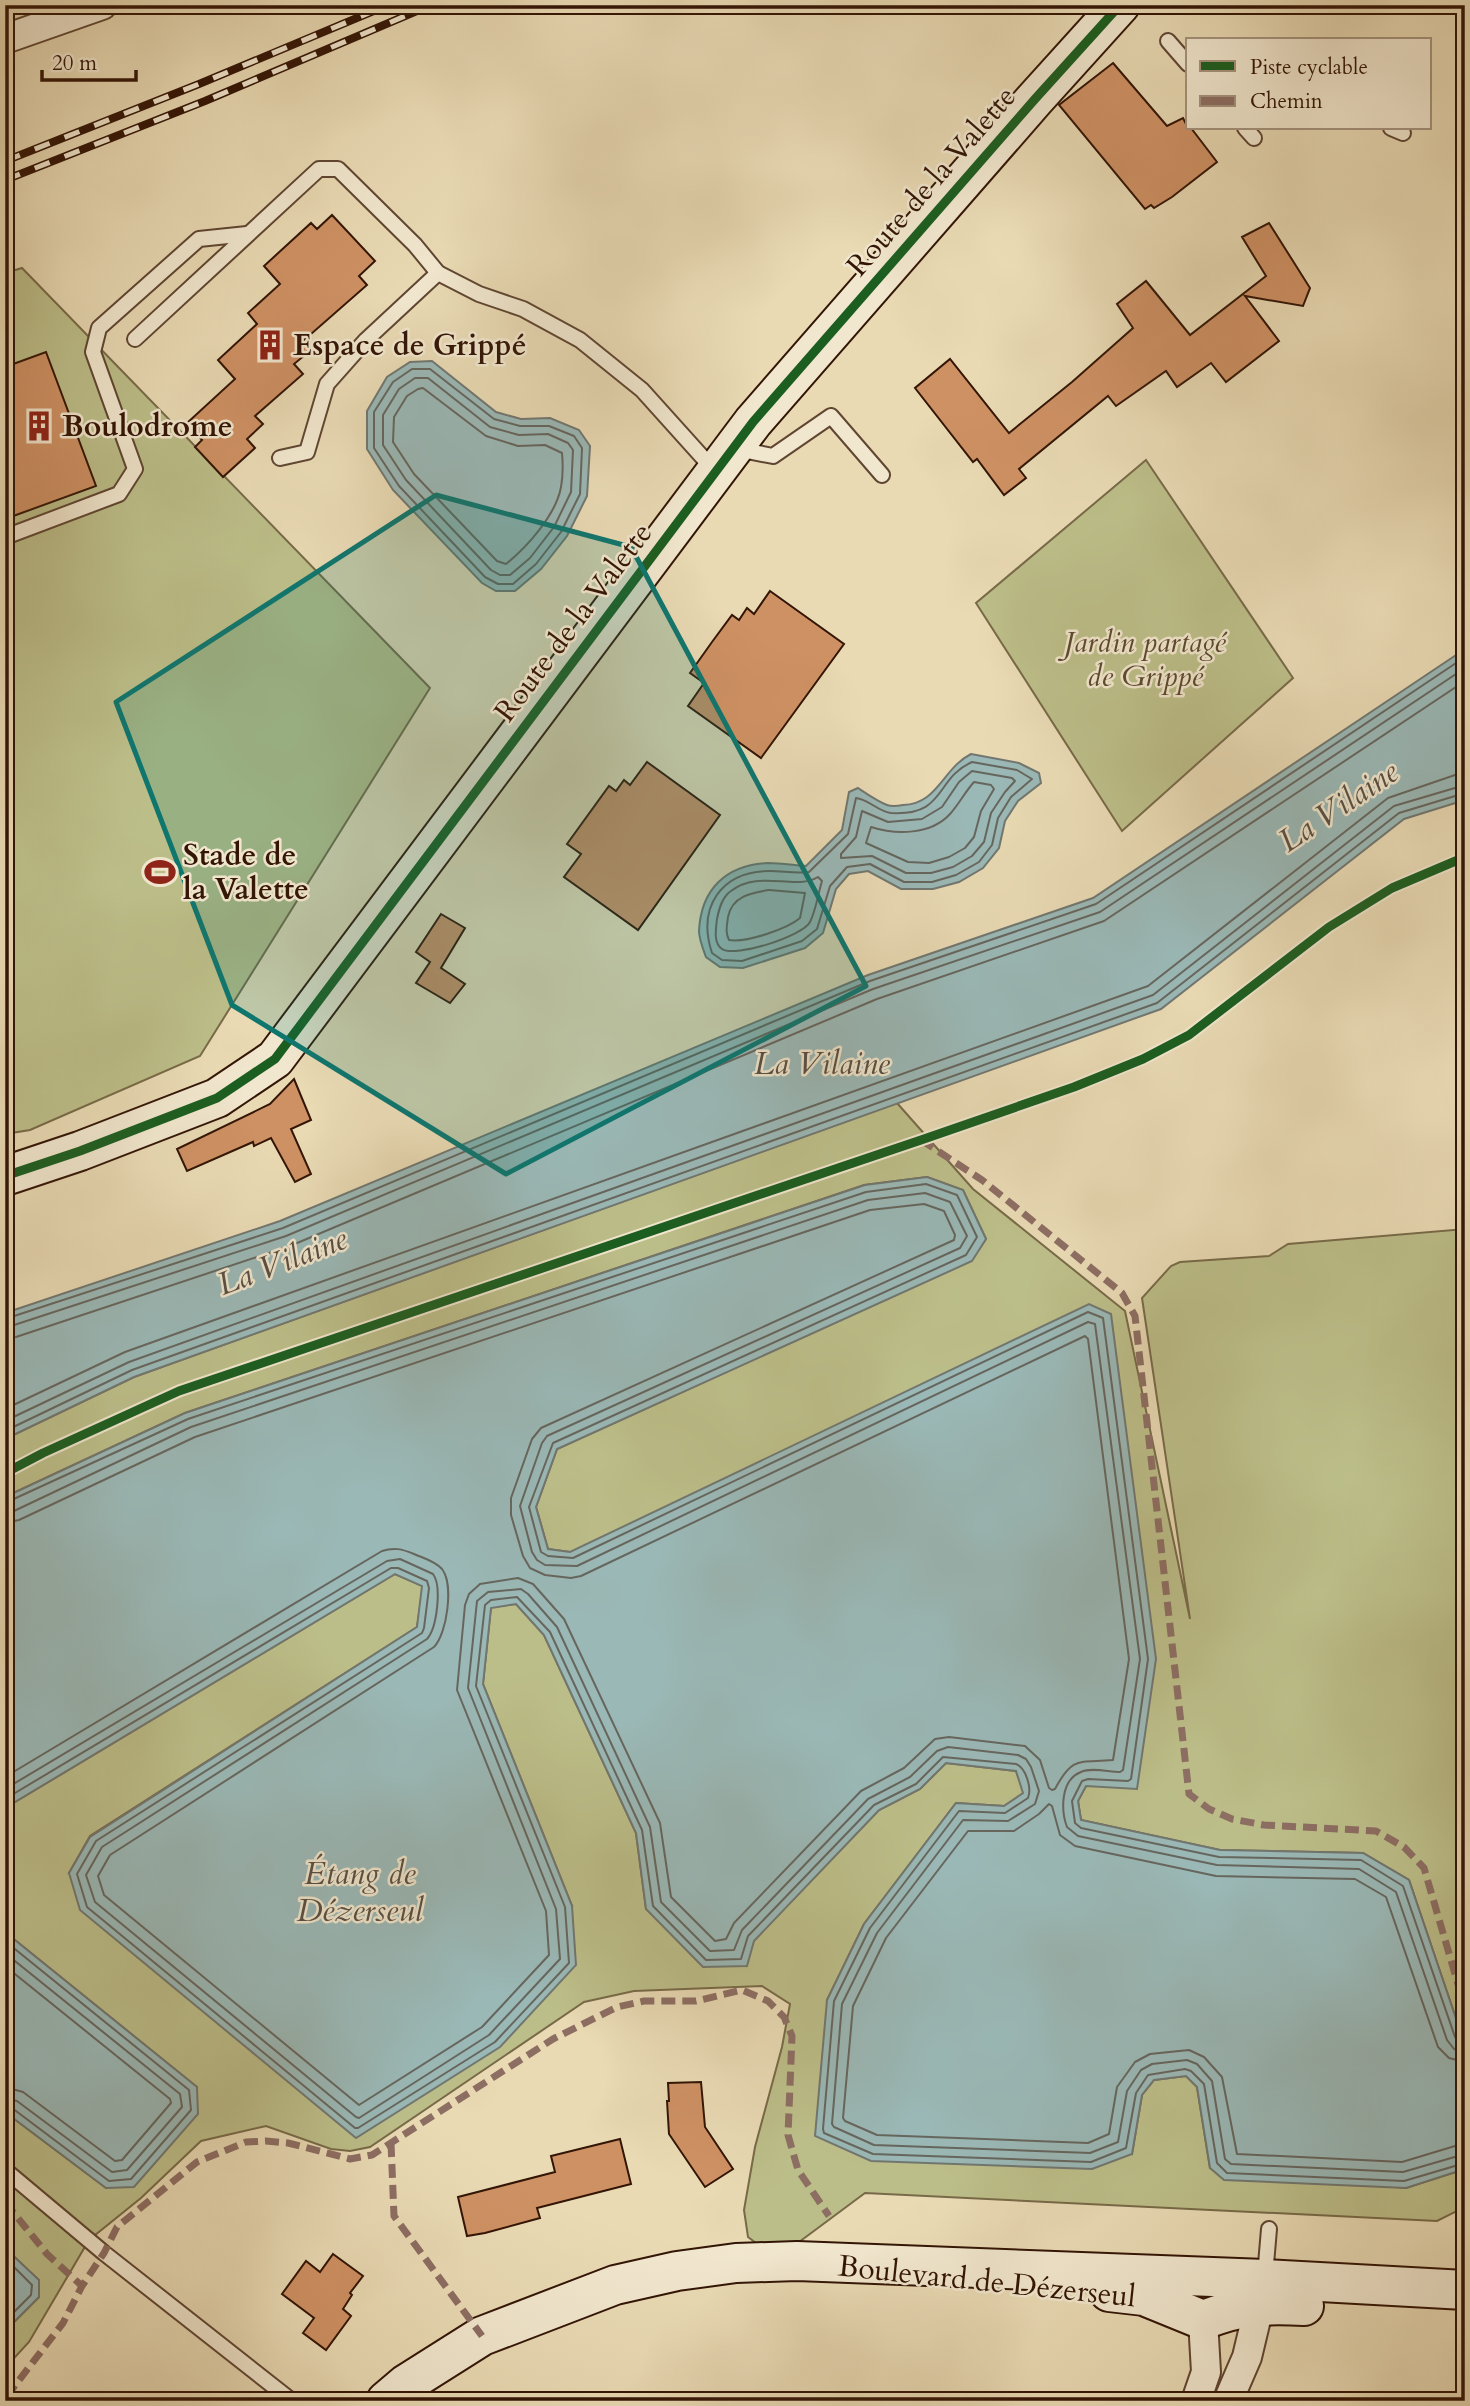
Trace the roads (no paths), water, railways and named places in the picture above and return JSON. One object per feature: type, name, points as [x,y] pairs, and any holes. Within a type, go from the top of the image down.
[{"type":"street","points":[[5,39],[102,5]]},
{"type":"street","name":"Route de la Valette","points":[[5,1176],[80,1152],[217,1098],[275,1059],[753,422],[1120,5]]},
{"type":"street","name":"Boulevard de Dézerseul","points":[[797,2261],[1143,2296],[1203,2320],[1263,2292],[1334,2308],[1465,2308]]},
{"type":"street","name":"Boulevard de Dézerseul","points":[[386,2401],[406,2384],[482,2336],[615,2285],[677,2271],[736,2263],[797,2261],[1263,2292],[1465,2290]]},
{"type":"street","points":[[1228,2401],[1247,2357],[1263,2292]]},
{"type":"street","points":[[1196,2401],[1206,2372],[1203,2320]]},
{"type":"lane","points":[[1168,41],[1186,62]]},
{"type":"lane","points":[[135,339],[319,169],[338,169],[415,245],[438,273],[479,294],[523,309],[580,340],[725,460],[773,456],[831,416],[882,475]]},
{"type":"lane","points":[[5,537],[119,494],[135,469],[93,352],[99,328],[199,239],[247,234]]},
{"type":"lane","points":[[280,458],[307,452],[327,384],[366,340],[438,273]]},
{"type":"lane","points":[[5,2170],[104,2253],[292,2401]]},
{"type":"lane","points":[[1263,2292],[1269,2229]]},
{"type":"water","points":[[432,361],[496,412],[521,419],[550,418],[579,430],[590,446],[587,496],[567,536],[541,569],[515,591],[496,591],[482,583],[393,490],[367,449],[367,411],[387,377],[410,362]]},
{"type":"water","name":"La Vilaine","points":[[1465,649],[1465,800],[1404,819],[1161,1009],[134,1377],[5,1439],[5,1313],[280,1221],[868,975],[1093,898]]},
{"type":"water","points":[[971,754],[1019,763],[1039,773],[1041,783],[1018,801],[1005,821],[999,848],[983,868],[959,882],[933,889],[901,889],[868,871],[849,874],[836,889],[823,933],[805,948],[743,968],[720,967],[706,957],[699,934],[701,916],[711,892],[728,874],[768,863],[806,866],[842,830],[849,792],[858,788],[891,806],[915,803],[932,792],[961,760]]},
{"type":"water","name":"Étang de Dézerseul","points":[[927,1177],[963,1190],[986,1239],[972,1261],[557,1449],[536,1507],[548,1549],[570,1552],[1089,1304],[1111,1314],[1156,1659],[1137,1789],[1086,1786],[1078,1801],[1081,1820],[1220,1850],[1363,1853],[1409,1880],[1465,2045],[1465,2169],[1406,2188],[1224,2180],[1210,2168],[1197,2087],[1186,2076],[1154,2080],[1142,2095],[1132,2154],[1092,2169],[871,2161],[815,2136],[827,2000],[864,1924],[956,1803],[1004,1806],[1023,1793],[1016,1771],[946,1763],[920,1789],[879,1810],[754,1941],[747,1966],[703,1967],[646,1909],[636,1833],[544,1635],[516,1604],[491,1608],[483,1684],[572,1906],[576,1965],[500,2047],[356,2138],[80,1910],[69,1873],[90,1837],[417,1627],[422,1586],[395,1574],[5,1808],[5,1497],[185,1413],[865,1185]]},
{"type":"water","points":[[5,1932],[197,2087],[198,2114],[134,2187],[106,2188],[5,2112]]},
{"type":"water","points":[[5,2248],[39,2280],[39,2297],[5,2331]]},
{"type":"railway","points":[[5,161],[388,5]]},
{"type":"railway","points":[[5,180],[205,101],[431,5]]},
{"type":"place","name":"Espace de Grippé","points":[[270,345]]},
{"type":"place","name":"Boulodrome","points":[[39,426]]},
{"type":"place","name":"Stade de la Valette","points":[[160,872]]},
{"type":"park label","name":"Jardin partagé de Grippé","points":[[1145,659]]}]
